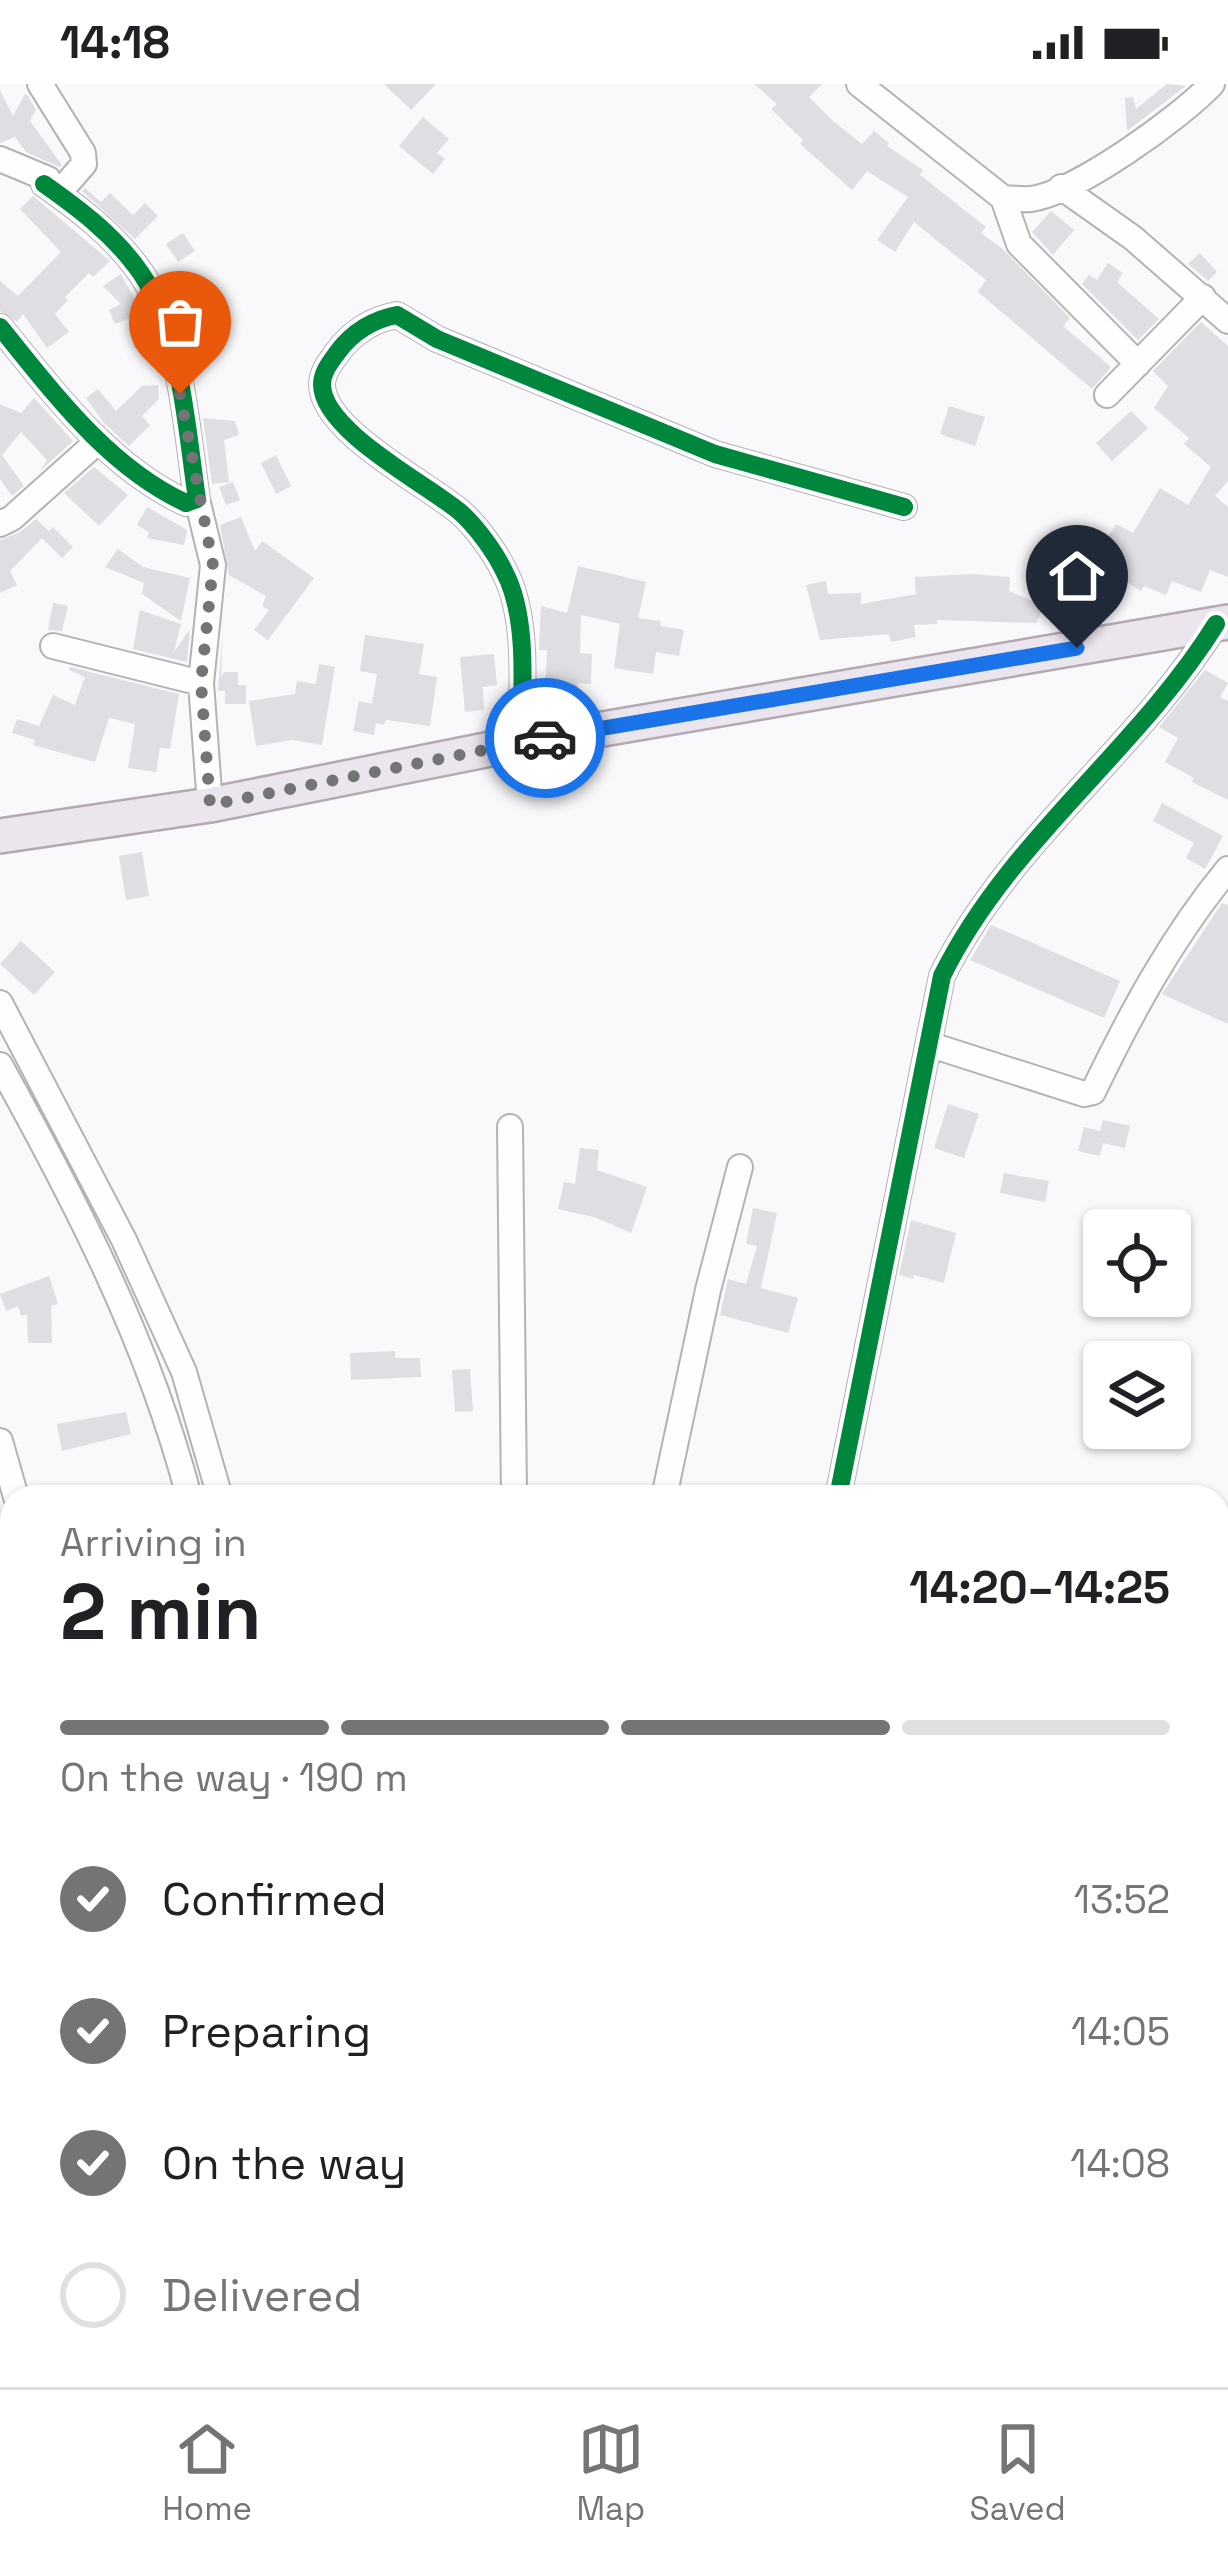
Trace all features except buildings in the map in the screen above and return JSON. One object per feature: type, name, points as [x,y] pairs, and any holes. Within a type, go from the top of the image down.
[{"type":"main road","points":[[0,836],[210,805],[521,742],[1222,623]]},
{"type":"main road","points":[[0,818],[38,832]]},
{"type":"street","points":[[40,84],[83,153],[84,164],[50,186]]},
{"type":"street","points":[[859,84],[1003,198],[1019,244],[1138,364]]},
{"type":"street","points":[[1003,198],[1034,199],[1081,179],[1184,111],[1212,84]]},
{"type":"street","points":[[0,159],[50,186],[95,221],[136,266],[154,296],[169,337],[213,565],[201,683],[210,805]]},
{"type":"street","points":[[1061,188],[1133,238],[1228,321]]},
{"type":"street","points":[[1107,395],[1203,297]]},
{"type":"street","points":[[521,742],[524,647],[506,573],[463,514],[374,452],[328,407],[322,389],[324,372],[343,345],[376,319],[398,315],[437,339],[716,454],[904,508]]},
{"type":"street","points":[[0,327],[97,442],[160,491],[186,503],[197,499]]},
{"type":"street","points":[[0,524],[97,442]]},
{"type":"street","points":[[840,1485],[942,976],[965,929],[1031,842],[1186,672],[1222,623]]},
{"type":"street","points":[[53,646],[201,683]]},
{"type":"street","points":[[931,1046],[1084,1094],[1093,1092],[1159,964],[1228,869]]},
{"type":"street","points":[[0,1003],[124,1240],[175,1353],[216,1485]]},
{"type":"street","points":[[0,1065],[83,1218],[137,1336],[186,1485]]},
{"type":"street","points":[[510,1127],[514,1485]]},
{"type":"street","points":[[667,1485],[740,1167]]},
{"type":"street","points":[[0,1441],[13,1485]]},
{"type":"cycle path","points":[[0,327],[62,402],[131,469],[186,503],[197,499],[179,377],[163,316],[150,289],[115,242],[44,184]]},
{"type":"cycle path","points":[[521,743],[521,632],[512,590],[500,564],[460,512],[357,438],[327,403],[322,385],[325,372],[349,339],[364,328],[397,315],[437,339],[715,454],[904,507]]},
{"type":"cycle path","points":[[840,1485],[942,976],[1002,881],[1149,713],[1216,624]]},
{"type":"way so far","points":[[180,394],[213,565],[201,683],[210,805],[545,738]]},
{"type":"route","points":[[545,738],[1077,648]]}]
